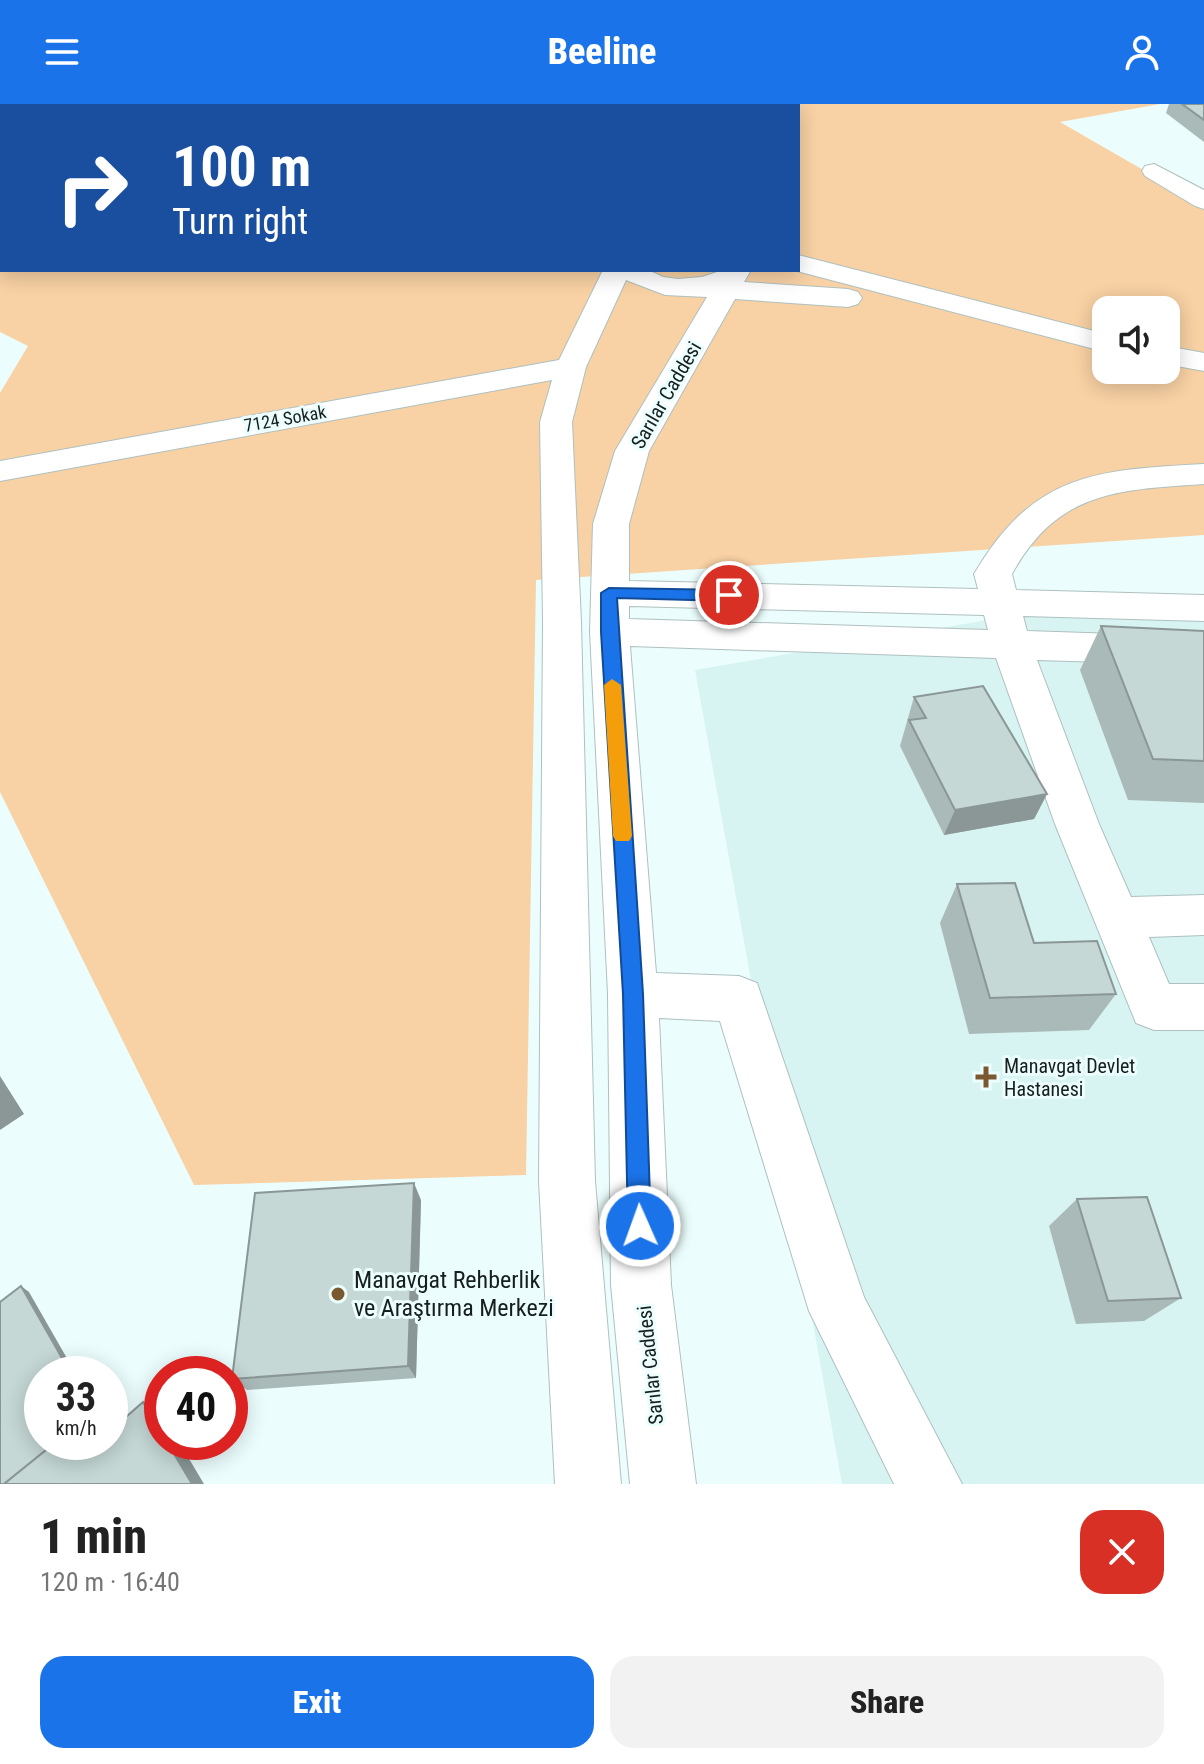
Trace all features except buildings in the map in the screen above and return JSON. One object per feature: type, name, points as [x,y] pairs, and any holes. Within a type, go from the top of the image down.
[{"type":"street","points":[[1154,171],[1204,201]]},
{"type":"street","points":[[800,264],[1092,340]]},
{"type":"street","points":[[588,1484],[567,1181],[562,622],[556,422],[571,367],[616,272]]},
{"type":"street","points":[[634,272],[659,285],[720,282],[1009,320]]},
{"type":"street","name":"Sarılar Caddesi","points":[[663,1484],[641,1285],[633,994],[609,612],[611,524],[632,451],[720,282]]},
{"type":"street","points":[[1180,358],[1204,362]]},
{"type":"street","name":"7124 Sokak","points":[[0,471],[571,367]]},
{"type":"street","points":[[1204,474],[1130,478],[1086,491],[1047,510],[1026,527],[1002,557],[993,574],[1011,644],[1077,824],[1154,1007],[1204,1007]]},
{"type":"street","points":[[609,612],[998,601],[1204,608]]},
{"type":"street","points":[[609,612],[1011,644],[1204,651]]},
{"type":"street","points":[[1116,918],[1204,915]]},
{"type":"street","points":[[633,994],[739,999],[785,1151],[839,1311],[929,1484]]},
{"type":"shaded area","points":[[800,104],[1160,104],[1060,122],[1204,205],[1204,535],[536,580],[526,1175],[194,1185],[0,792],[0,393],[28,346],[0,332],[0,272],[800,272]]},
{"type":"shaded area","name":"Manavgat Devlet Hastanesi","points":[[1058,608],[1204,617],[1204,1484],[842,1484],[695,670]]},
{"type":"slow traffic","points":[[612,685],[622,836]]},
{"type":"place","name":"Manavgat Devlet Hastanesi","points":[[986,1077]]},
{"type":"place","name":"Manavgat Rehberlik ve Araştırma Merkezi","points":[[338,1294]]},
{"type":"route","points":[[640,1226],[633,994],[609,593],[729,595]]}]
